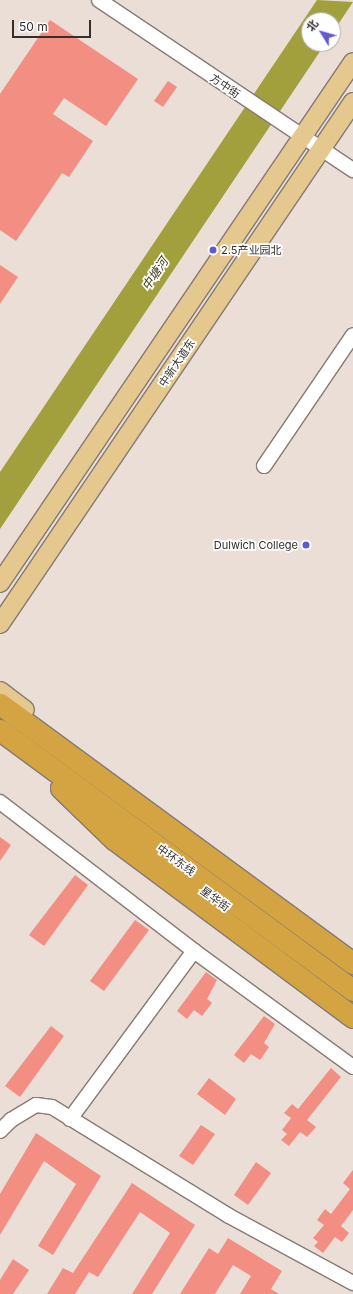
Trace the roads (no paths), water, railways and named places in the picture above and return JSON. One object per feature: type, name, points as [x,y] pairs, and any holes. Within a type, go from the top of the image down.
[{"type":"highway","name":"中环东线","points":[[0,704],[353,963]]},
{"type":"highway","name":"中环东线","points":[[0,730],[353,990]]},
{"type":"highway","points":[[51,778],[114,840],[229,927],[353,1017]]},
{"type":"main road","points":[[0,583],[353,62]]},
{"type":"main road","name":"中新大道东","points":[[0,624],[353,102]]},
{"type":"main road","points":[[0,691],[353,951]]},
{"type":"main road","name":"星华街","points":[[0,740],[353,1002]]},
{"type":"street","name":"方中街","points":[[99,0],[278,122],[353,170]]},
{"type":"street","points":[[264,466],[353,335]]},
{"type":"street","points":[[0,802],[194,951],[353,1067]]},
{"type":"street","points":[[70,1119],[194,951]]},
{"type":"street","points":[[0,1131],[11,1120],[36,1105],[52,1107],[230,1216],[353,1283]]},
{"type":"water","points":[[317,0],[353,2],[341,20],[341,12],[309,12]]},
{"type":"water","name":"中塘河","points":[[301,24],[301,52],[320,52],[0,529],[0,472]]},
{"type":"place","name":"2.5产业园北","points":[[213,250]]},
{"type":"place","name":"Dulwich College","points":[[306,545]]}]
